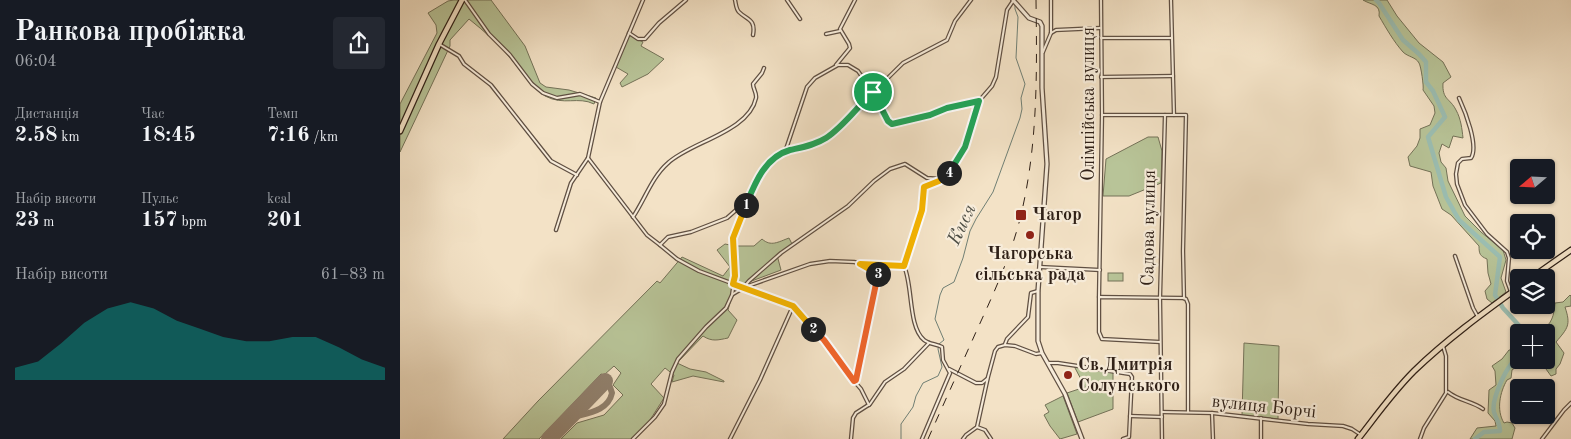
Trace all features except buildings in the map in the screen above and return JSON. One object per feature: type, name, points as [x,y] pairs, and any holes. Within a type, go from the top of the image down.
[{"type":"main road","points":[[400,132],[439,44],[463,0]]},
{"type":"main road","points":[[1544,269],[1571,250]]},
{"type":"main road","points":[[1360,437],[1397,390],[1443,346],[1510,293]]},
{"type":"street","points":[[463,0],[489,34],[510,55],[532,84],[542,93],[558,98],[580,94],[600,102]]},
{"type":"street","points":[[556,230],[571,183],[588,158],[600,102],[643,0]]},
{"type":"street","points":[[629,33],[638,39],[644,39],[659,23],[686,0]]},
{"type":"street","points":[[735,0],[738,11],[750,20],[753,35]]},
{"type":"street","points":[[787,0],[800,19]]},
{"type":"street","points":[[834,67],[850,48],[840,31],[840,27],[855,0]]},
{"type":"street","points":[[633,439],[654,419],[664,404],[671,375],[678,359],[708,325],[724,312],[732,295],[735,276],[733,238],[753,187],[765,167],[785,152],[812,145],[827,137],[905,62],[947,40],[955,21],[971,0]]},
{"type":"street","points":[[1042,54],[1051,32],[1051,0]]},
{"type":"street","name":"Олімпійська вулиця","points":[[1101,0],[1102,115],[1099,332],[1102,339],[1161,342]]},
{"type":"street","points":[[1171,0],[1174,115]]},
{"type":"street","points":[[922,439],[950,374],[943,360],[943,349],[941,346],[929,343],[922,338],[916,327],[908,273],[904,266],[922,210],[924,187],[943,178],[954,167],[965,147],[979,101],[992,86],[996,78],[1006,12],[1014,2],[1030,18],[1042,24],[1042,88],[1047,164],[1038,291],[1038,340],[1042,353],[1065,394],[1082,439]]},
{"type":"street","points":[[1051,32],[1056,30],[1101,28]]},
{"type":"street","points":[[826,34],[840,31]]},
{"type":"street","points":[[1101,38],[1172,38]]},
{"type":"street","points":[[439,44],[459,56],[464,64],[491,85],[551,161],[576,175]]},
{"type":"street","points":[[785,152],[807,87],[815,78],[834,67],[845,64],[854,67],[873,92],[888,121],[892,124],[979,101]]},
{"type":"street","points":[[633,217],[646,197],[656,176],[670,161],[725,132],[743,118],[755,101],[756,96],[753,84],[764,68]]},
{"type":"street","points":[[1101,77],[1173,76]]},
{"type":"street","points":[[1460,98],[1470,128],[1474,154],[1471,158],[1462,159],[1458,163],[1457,184],[1465,205],[1488,234],[1507,252],[1509,258],[1507,281],[1510,289]]},
{"type":"street","points":[[1102,115],[1186,115],[1183,242],[1184,298],[1187,299],[1188,304],[1188,412]]},
{"type":"street","name":"Садова вулиця","points":[[1162,439],[1160,298],[1165,115]]},
{"type":"street","points":[[588,158],[647,235],[677,259],[699,271],[793,306],[824,340],[861,389],[869,405]]},
{"type":"street","points":[[743,288],[748,281],[781,254],[848,206],[874,181],[890,170],[905,164],[927,178],[943,178]]},
{"type":"street","points":[[660,245],[668,237],[691,232],[727,218],[744,203],[747,203]]},
{"type":"street","points":[[1454,256],[1478,317]]},
{"type":"street","points":[[732,295],[743,288],[810,264],[830,261],[904,266]]},
{"type":"street","points":[[854,381],[858,372],[878,277],[877,273],[871,272],[860,264]]},
{"type":"street","points":[[1040,266],[1100,270]]},
{"type":"street","points":[[1004,345],[1007,339],[1028,317],[1031,293],[1038,291]]},
{"type":"street","points":[[1099,297],[1184,298]]},
{"type":"street","points":[[730,439],[760,380],[793,306]]},
{"type":"street","points":[[851,439],[854,415],[869,405],[885,383],[904,369],[929,343]]},
{"type":"street","points":[[963,439],[977,427],[988,377],[995,351],[998,347],[1004,345],[1015,346],[1036,354],[1042,353]]},
{"type":"street","points":[[1420,439],[1424,428],[1447,391],[1446,356],[1443,346]]},
{"type":"street","points":[[1049,363],[1130,374],[1132,377],[1129,437],[1123,439]]},
{"type":"street","points":[[948,368],[978,384],[984,382],[988,377]]},
{"type":"street","points":[[1447,391],[1455,398],[1483,409]]},
{"type":"street","points":[[1542,439],[1571,403]]},
{"type":"street","name":"вулиця Борчі","points":[[1162,412],[1212,413],[1308,424],[1346,426],[1360,437]]},
{"type":"street","points":[[1212,413],[1213,439]]},
{"type":"street","points":[[1130,416],[1162,417]]},
{"type":"street","points":[[1261,418],[1261,439]]},
{"type":"street","points":[[977,427],[985,430],[991,439]]},
{"type":"green space","points":[[491,0],[525,46],[540,83],[546,87],[569,90],[596,98],[594,104],[582,101],[558,100],[545,96],[531,83],[506,53],[469,19],[450,40],[450,46],[400,152],[400,104],[437,33],[436,25],[428,13],[448,1]]},
{"type":"green space","points":[[1363,0],[1387,0],[1397,16],[1419,43],[1443,62],[1451,77],[1443,83],[1443,89],[1458,113],[1463,138],[1453,136],[1449,148],[1442,144],[1439,153],[1441,162],[1446,168],[1448,181],[1465,216],[1503,250],[1506,260],[1501,278],[1506,292],[1492,303],[1487,299],[1485,291],[1491,284],[1487,259],[1480,254],[1479,246],[1451,215],[1442,209],[1433,186],[1431,172],[1410,166],[1408,157],[1417,146],[1420,138],[1420,129],[1430,125],[1435,113],[1434,106],[1423,90],[1419,63],[1416,59],[1403,52],[1396,44],[1379,16],[1377,7]]},
{"type":"green space","points":[[629,35],[643,42],[641,46],[664,59],[648,74],[622,87],[620,83],[628,74],[616,67]]},
{"type":"green space","points":[[1148,137],[1158,137],[1162,151],[1161,183],[1129,196],[1103,196],[1106,159]]},
{"type":"green space","points":[[789,238],[792,244],[777,255],[781,270],[749,282],[743,288],[733,292],[728,310],[737,320],[728,338],[712,340],[703,336],[677,363],[690,369],[706,372],[724,382],[693,376],[672,382],[674,375],[665,368],[651,384],[664,398],[650,420],[631,439],[561,439],[577,423],[604,415],[623,395],[613,385],[621,373],[614,366],[604,375],[601,374],[539,439],[503,439],[657,281],[660,283],[682,257],[723,276],[730,267],[717,250],[725,244],[754,246],[762,239],[772,243]]},
{"type":"green space","points":[[1108,273],[1123,273],[1123,281],[1108,281]]},
{"type":"green space","points":[[1571,296],[1571,306],[1565,307],[1568,318],[1567,326],[1556,342],[1564,353],[1556,369],[1556,374],[1551,376],[1546,369],[1555,369],[1555,324],[1549,324],[1555,314],[1555,303],[1563,302]]},
{"type":"green space","points":[[1244,343],[1279,346],[1278,419],[1242,415]]},
{"type":"green space","points":[[1509,350],[1510,369],[1514,369],[1511,378],[1507,380],[1501,395],[1500,412],[1504,423],[1510,423],[1515,428],[1512,439],[1470,439],[1477,428],[1496,426],[1495,421],[1488,413],[1489,390],[1496,385],[1495,371],[1492,366],[1502,359]]},
{"type":"green space","points":[[1074,366],[1113,371],[1113,409],[1078,422],[1067,393],[1085,387]]},
{"type":"green space","points":[[1063,396],[1077,434],[1060,439],[1044,415],[1049,412],[1045,405]]},
{"type":"waterway","points":[[1376,0],[1403,40],[1426,62],[1426,82],[1433,91],[1445,117],[1428,137],[1446,197],[1459,220],[1500,257],[1495,295],[1503,308],[1518,324]]},
{"type":"waterway","name":"Кися","points":[[901,439],[901,424],[913,407],[923,383],[938,376],[942,367],[938,349],[939,344],[944,340],[935,319],[940,295],[943,288],[954,282],[970,231],[993,192],[1020,118],[1022,109],[1021,98],[1025,84],[1016,58],[1018,17],[1015,4]]},
{"type":"waterway","points":[[1475,439],[1484,432],[1500,431],[1494,412],[1495,399],[1501,382],[1510,366]]},
{"type":"taxiway","points":[[570,418],[596,411],[606,404],[612,393],[610,387],[604,382]]},
{"type":"runway","points":[[549,439],[605,381]]},
{"type":"railway","points":[[928,439],[1001,276],[1020,219],[1030,164],[1035,110],[1036,0]]},
{"type":"place","name":"Чагор","points":[[1021,215]]},
{"type":"place","name":"Чагорська сільська рада","points":[[1030,235]]},
{"type":"place","name":"Св.Дмитрія Солунського","points":[[1068,375]]},
{"type":"route","points":[[873,92],[886,119],[892,124],[979,101],[968,141],[954,167],[950,173],[939,181],[924,187],[922,210],[904,266],[860,264],[871,272],[877,273],[878,277],[858,372],[854,381],[824,340],[793,306],[733,284],[735,276],[732,242],[753,187],[765,167],[782,153],[812,145],[827,137],[873,92]]}]
